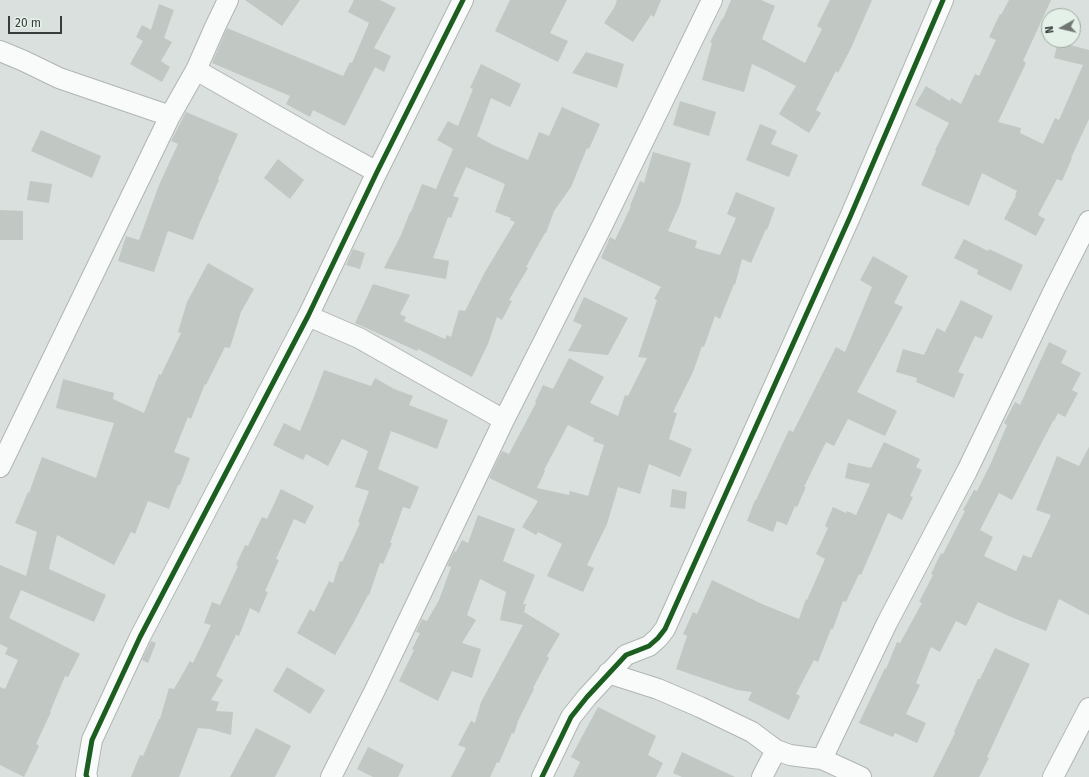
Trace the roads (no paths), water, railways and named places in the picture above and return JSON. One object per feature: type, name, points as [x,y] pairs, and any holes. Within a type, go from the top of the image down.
[{"type":"street","points":[[0,467],[170,116],[196,70],[228,0]]},
{"type":"street","points":[[87,777],[86,775],[92,740],[140,637],[308,316],[377,172],[463,0]]},
{"type":"street","points":[[332,777],[504,420],[602,226],[712,0]]},
{"type":"street","points":[[542,777],[571,717],[587,697],[626,655],[649,646],[665,629],[850,217],[943,0]]},
{"type":"street","points":[[0,51],[59,78],[170,116]]},
{"type":"street","points":[[196,70],[377,172]]},
{"type":"street","points":[[822,758],[887,623],[967,470],[1089,221]]},
{"type":"street","points":[[308,316],[358,338],[504,420]]},
{"type":"street","points":[[608,673],[658,689],[700,707],[752,732],[776,750],[790,755],[822,758],[861,777]]},
{"type":"street","points":[[1054,777],[1089,708]]},
{"type":"street","points":[[762,777],[776,750]]}]
